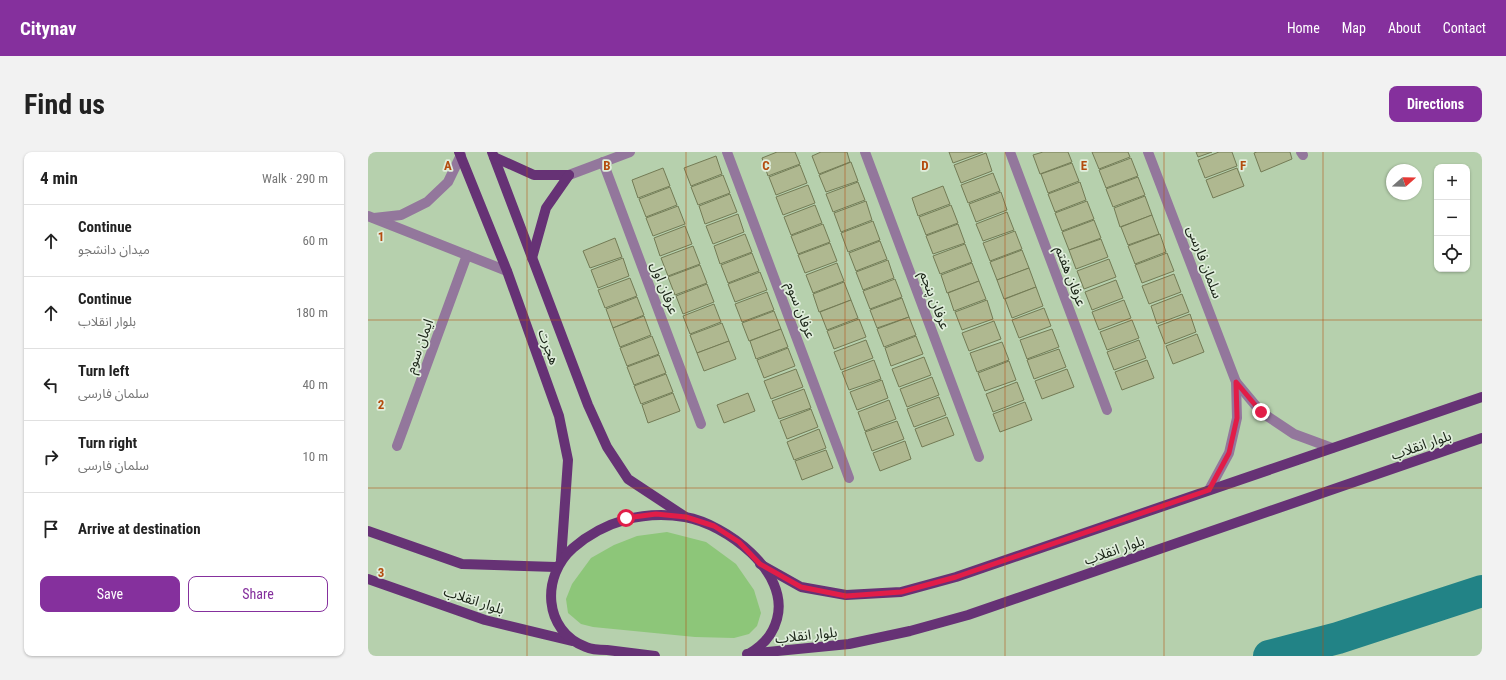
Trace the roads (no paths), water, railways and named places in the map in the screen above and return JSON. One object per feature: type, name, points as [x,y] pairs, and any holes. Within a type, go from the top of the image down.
[{"type":"main road","name":"هجرت","points":[[460,154],[507,271],[559,416],[568,460],[559,564],[551,587],[552,608],[560,626],[574,641]]},
{"type":"main road","name":"هجرت","points":[[493,154],[588,405],[607,447],[628,479],[686,517]]},
{"type":"main road","points":[[493,154],[534,175],[569,175]]},
{"type":"main road","points":[[532,258],[546,208],[569,175]]},
{"type":"main road","name":"بلوار انقلاب","points":[[760,564],[801,587],[846,596],[901,592],[956,577],[1482,396]]},
{"type":"main road","name":"بلوار انقلاب","points":[[744,655],[849,644],[910,631],[968,614],[1482,438]]},
{"type":"main road","points":[[368,531],[462,564],[559,564],[574,546],[599,529],[626,518],[656,514],[686,517],[714,526],[739,542],[770,574],[776,586],[779,599],[779,613],[775,626],[768,638],[759,648],[744,655]]},
{"type":"main road","name":"بلوار انقلاب","points":[[368,579],[485,620],[574,641]]},
{"type":"main road","points":[[574,641],[587,648],[655,656]]},
{"type":"street","points":[[569,175],[630,152]]},
{"type":"street","name":"عرفان سوم","points":[[727,152],[849,478]]},
{"type":"street","name":"عرفان پنجم","points":[[865,152],[979,457]]},
{"type":"street","name":"عرفان هفتم","points":[[1010,152],[1107,410]]},
{"type":"street","name":"سلمان فارسی","points":[[1148,152],[1236,382],[1261,412],[1294,434],[1332,448]]},
{"type":"street","points":[[370,217],[401,215],[427,202],[448,182],[460,154]]},
{"type":"street","name":"عرفان اول","points":[[602,162],[701,424]]},
{"type":"street","points":[[370,217],[507,271]]},
{"type":"street","name":"ایمان سوم","points":[[397,446],[467,255]]},
{"type":"street","name":"سلمان فارسی","points":[[1209,490],[1229,453],[1237,418],[1236,382]]},
{"type":"waterway","points":[[1269,656],[1338,638],[1482,591]]}]
